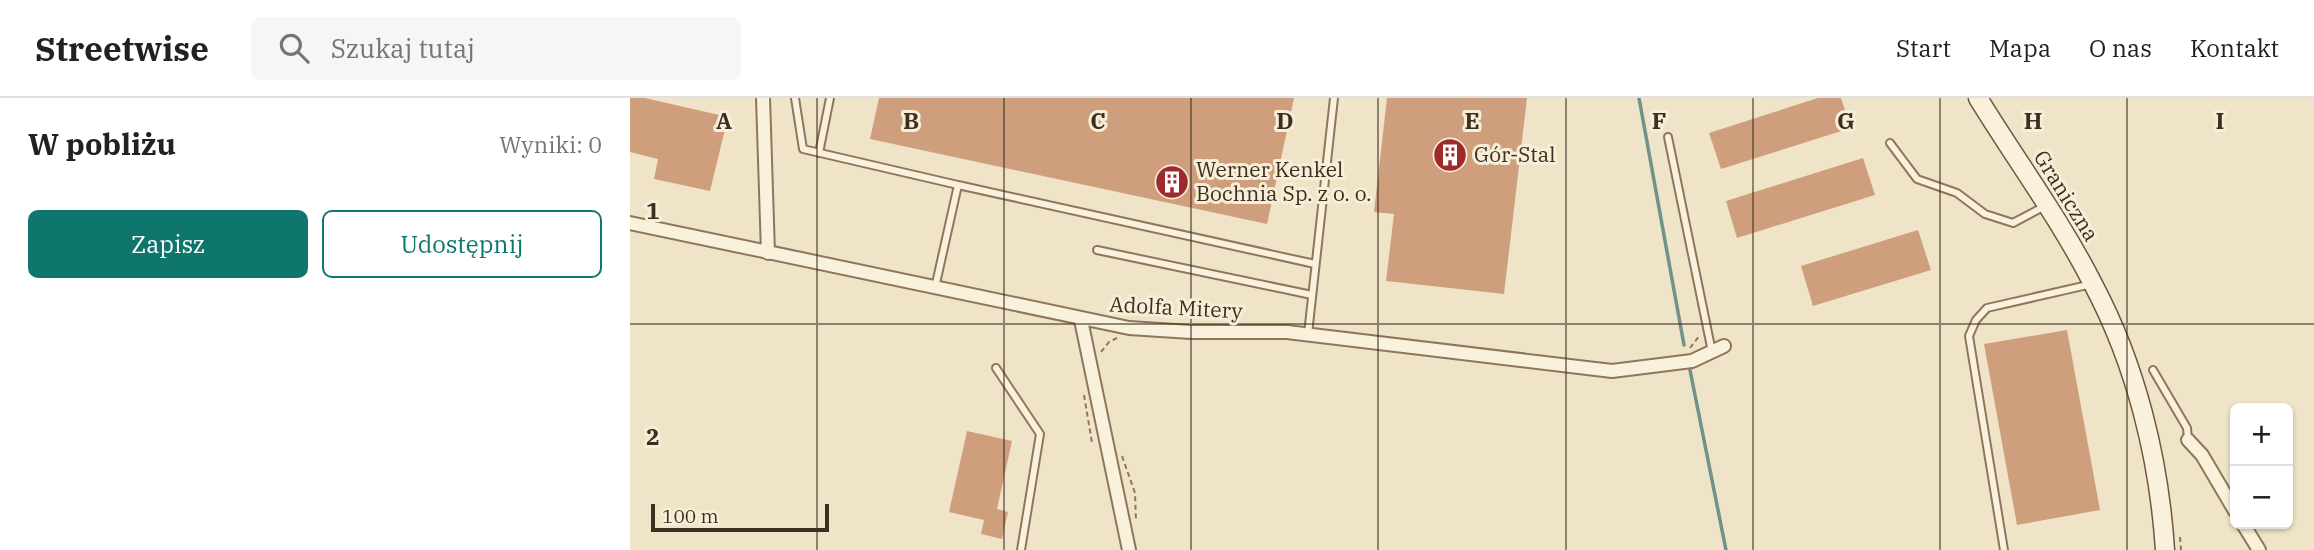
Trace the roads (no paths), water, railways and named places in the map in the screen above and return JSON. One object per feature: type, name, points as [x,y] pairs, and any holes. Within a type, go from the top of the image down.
[{"type":"main road","name":"Graniczna","points":[[1978,98],[2046,205],[2093,284],[2114,326],[2143,414],[2159,492],[2165,550]]},
{"type":"street","points":[[763,98],[768,253]]},
{"type":"street","name":"Adolfa Mitery","points":[[630,223],[1080,320],[1161,331],[1308,334],[1612,371],[1682,363],[1718,349]]},
{"type":"street","points":[[1080,320],[1129,550]]},
{"type":"street","points":[[2188,440],[2202,456],[2230,503]]},
{"type":"street","points":[[2246,529],[2259,550]]},
{"type":"lane","points":[[795,98],[803,149],[958,186],[1315,264]]},
{"type":"lane","points":[[819,153],[830,98]]},
{"type":"lane","points":[[1308,334],[1334,98]]},
{"type":"lane","points":[[1668,137],[1718,349]]},
{"type":"lane","points":[[1890,143],[1917,179],[1957,192],[1985,214],[2013,223],[2046,205]]},
{"type":"lane","points":[[935,288],[958,186]]},
{"type":"lane","points":[[1097,250],[1312,295]]},
{"type":"lane","points":[[2004,550],[1969,336],[1976,320],[1987,308],[2093,284]]},
{"type":"lane","points":[[996,368],[1040,434],[1021,550]]},
{"type":"lane","points":[[2153,370],[2187,428],[2188,440]]},
{"type":"waterway","points":[[1639,98],[1684,345]]},
{"type":"waterway","points":[[1690,370],[1726,550]]},
{"type":"place","name":"Gór-Stal","points":[[1450,155]]},
{"type":"place","name":"Werner Kenkel Bochnia Sp. z o. o.","points":[[1172,182]]}]
